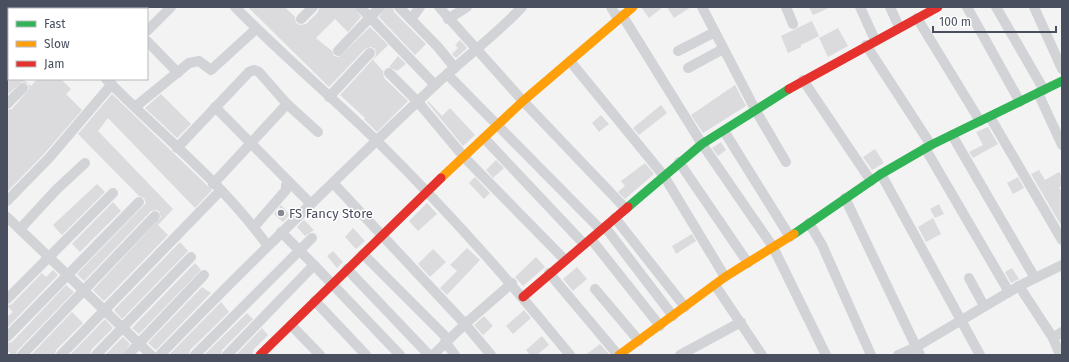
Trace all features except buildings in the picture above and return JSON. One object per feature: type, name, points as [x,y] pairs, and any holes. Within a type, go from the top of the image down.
[{"type":"street","points":[[148,30],[171,7]]},
{"type":"street","points":[[235,7],[256,29],[377,141],[512,284],[570,355]]},
{"type":"street","points":[[301,19],[313,7]]},
{"type":"street","points":[[360,7],[435,85]]},
{"type":"street","points":[[338,51],[380,7]]},
{"type":"street","points":[[399,7],[438,47],[455,68]]},
{"type":"street","points":[[411,19],[420,7]]},
{"type":"street","points":[[439,7],[448,19],[523,101],[626,209]]},
{"type":"street","points":[[448,19],[467,7]]},
{"type":"street","points":[[160,355],[267,245],[334,184],[435,85],[504,26],[522,7]]},
{"type":"street","points":[[611,7],[620,17],[702,144],[773,247],[826,355]]},
{"type":"street","points":[[260,355],[426,192],[523,101],[633,7]]},
{"type":"street","points":[[786,7],[793,24]]},
{"type":"street","points":[[860,7],[875,40]]},
{"type":"street","points":[[890,7],[899,27]]},
{"type":"street","points":[[523,297],[549,273],[702,144],[803,80],[917,18],[926,10],[938,7]]},
{"type":"street","points":[[967,7],[1020,102]]},
{"type":"street","points":[[996,7],[1041,92],[1062,145]]},
{"type":"street","points":[[1034,7],[1062,69]]},
{"type":"street","points":[[706,8],[723,49],[756,111],[786,162]]},
{"type":"street","points":[[917,18],[980,121]]},
{"type":"street","points":[[135,107],[190,63],[196,61],[210,70],[256,29]]},
{"type":"street","points":[[678,51],[715,32]]},
{"type":"street","points":[[148,41],[178,73]]},
{"type":"street","points":[[866,45],[928,147],[1009,292]]},
{"type":"street","points":[[688,68],[723,49]]},
{"type":"street","points":[[329,97],[370,53]]},
{"type":"street","points":[[570,60],[664,176],[725,277]]},
{"type":"street","points":[[177,148],[249,72],[254,70],[259,72],[287,104],[318,132]]},
{"type":"street","points":[[389,73],[418,102],[464,157],[565,260]]},
{"type":"street","points":[[447,74],[497,126],[603,229],[673,316]]},
{"type":"street","points":[[803,80],[871,181]]},
{"type":"street","points":[[549,273],[619,355],[725,277],[790,237],[881,174],[928,147],[1062,81]]},
{"type":"street","points":[[7,201],[48,158],[109,82],[217,187],[254,228],[267,245]]},
{"type":"street","points":[[7,104],[23,88]]},
{"type":"street","points":[[61,355],[105,311],[217,187],[250,142],[287,104]]},
{"type":"street","points":[[215,108],[311,204]]},
{"type":"street","points":[[990,117],[1062,240]]},
{"type":"street","points":[[724,131],[790,237]]},
{"type":"street","points":[[952,135],[1035,278]]},
{"type":"street","points":[[484,138],[588,241],[660,326]]},
{"type":"street","points":[[679,162],[748,263]]},
{"type":"street","points":[[20,229],[56,190],[86,163]]},
{"type":"street","points":[[881,174],[980,355]]},
{"type":"street","points":[[254,228],[286,190],[286,185],[289,182]]},
{"type":"street","points":[[334,184],[465,324],[491,355]]},
{"type":"street","points":[[7,300],[113,193]]},
{"type":"street","points":[[845,198],[918,351]]},
{"type":"street","points":[[7,337],[69,276],[139,202]]},
{"type":"street","points":[[22,355],[155,216]]},
{"type":"street","points":[[7,217],[151,355]]},
{"type":"street","points":[[615,218],[685,307]]},
{"type":"street","points":[[809,223],[822,245],[871,355]]},
{"type":"street","points":[[281,232],[400,355]]},
{"type":"street","points":[[194,355],[312,238]]},
{"type":"street","points":[[363,254],[446,341],[455,355]]},
{"type":"street","points":[[96,355],[191,257]]},
{"type":"street","points":[[227,355],[314,265]]},
{"type":"street","points":[[898,355],[918,351],[960,319],[1019,286],[1062,265]]},
{"type":"street","points":[[347,269],[429,355]]},
{"type":"street","points":[[128,355],[204,275]]},
{"type":"street","points":[[969,278],[984,306]]},
{"type":"street","points":[[433,355],[446,341],[512,284]]},
{"type":"street","points":[[715,285],[762,355]]},
{"type":"street","points":[[1019,286],[1058,335],[1060,355]]},
{"type":"street","points":[[595,289],[639,341]]},
{"type":"street","points":[[315,301],[366,355]]},
{"type":"street","points":[[680,355],[741,322]]},
{"type":"street","points":[[291,325],[320,355]]},
{"type":"traffic: fast","points":[[794,234],[881,174],[931,145],[1062,81]]},
{"type":"traffic: fast","points":[[628,207],[702,144],[789,89]]},
{"type":"traffic: slow","points":[[441,178],[523,101],[633,7]]},
{"type":"traffic: slow","points":[[619,355],[725,277],[794,234]]},
{"type":"traffic: jam","points":[[789,89],[938,7]]},
{"type":"traffic: jam","points":[[260,355],[441,178]]},
{"type":"traffic: jam","points":[[523,297],[628,207]]},
{"type":"place","name":"FS Fancy Store","points":[[281,213]]}]
